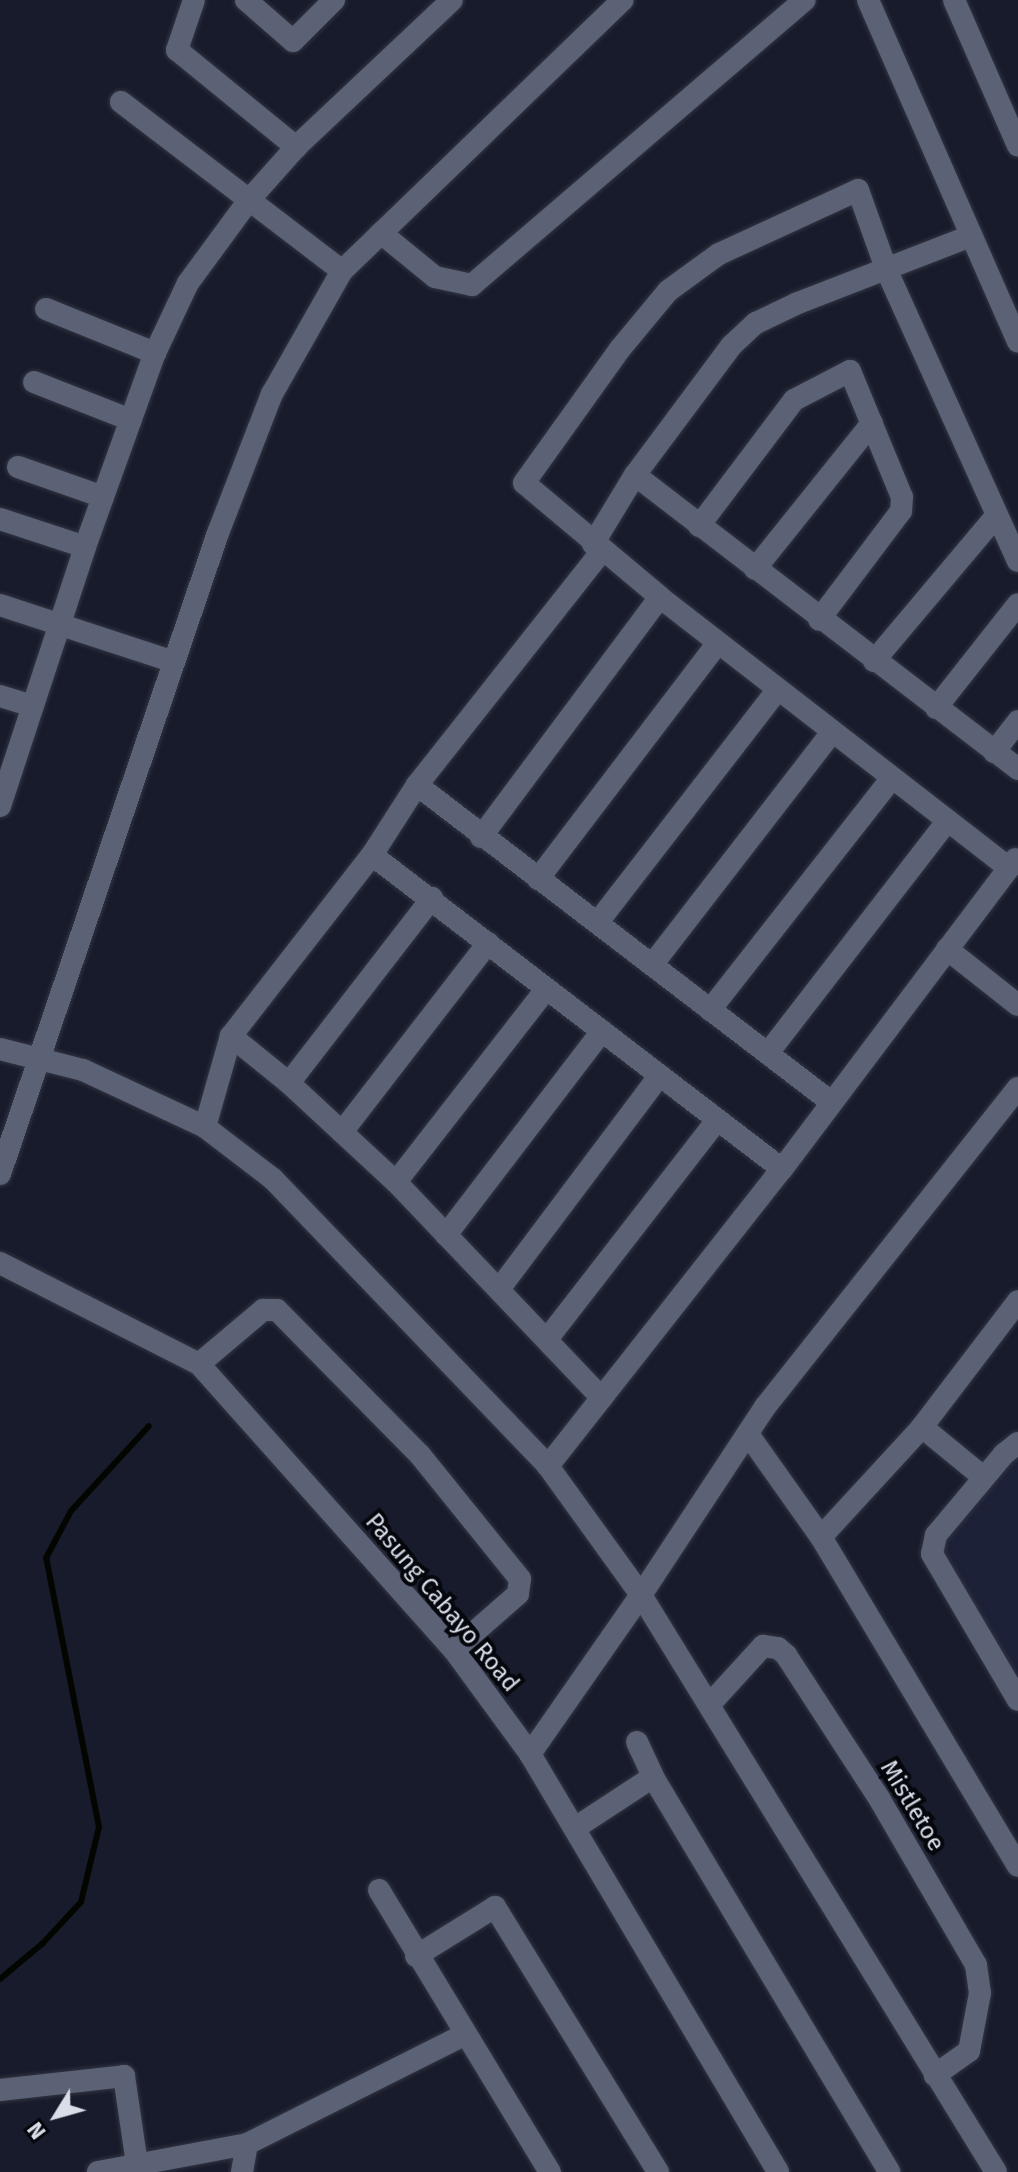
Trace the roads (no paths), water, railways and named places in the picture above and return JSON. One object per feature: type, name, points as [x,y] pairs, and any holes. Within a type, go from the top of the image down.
[{"type":"street","points":[[194,0],[177,50],[296,147]]},
{"type":"street","points":[[246,0],[293,41],[334,0]]},
{"type":"street","points":[[0,806],[85,547],[155,353],[188,283],[249,200],[296,147],[452,0]]},
{"type":"street","points":[[0,1174],[218,533],[272,394],[342,271],[623,0]]},
{"type":"street","points":[[381,233],[435,277],[472,285],[805,0]]},
{"type":"street","points":[[868,0],[1018,342]]},
{"type":"street","points":[[954,0],[1018,146]]},
{"type":"street","points":[[121,102],[342,271]]},
{"type":"street","points":[[548,1466],[782,1169],[1014,862],[948,820],[831,733],[598,547],[524,483],[620,349],[668,291],[719,254],[858,190],[887,271],[1018,561]]},
{"type":"street","points":[[205,1127],[231,1036],[372,855],[417,785],[598,547],[635,475],[731,346],[756,323],[798,303],[971,236]]},
{"type":"street","points":[[46,309],[155,353]]},
{"type":"street","points":[[699,526],[794,400],[850,371],[902,497],[901,511],[819,620]]},
{"type":"street","points":[[34,382],[131,420]]},
{"type":"street","points":[[755,569],[872,423]]},
{"type":"street","points":[[18,467],[103,497]]},
{"type":"street","points":[[635,475],[819,620],[1018,769]]},
{"type":"street","points":[[874,661],[996,516]]},
{"type":"street","points":[[0,519],[85,547]]},
{"type":"street","points":[[481,837],[660,597]]},
{"type":"street","points":[[936,708],[1018,604]]},
{"type":"street","points":[[0,605],[174,662]]},
{"type":"street","points":[[538,879],[718,643]]},
{"type":"street","points":[[598,922],[777,690]]},
{"type":"street","points":[[0,696],[33,706]]},
{"type":"street","points":[[994,752],[1018,721]]},
{"type":"street","points":[[652,965],[831,733]]},
{"type":"street","points":[[710,1010],[892,778]]},
{"type":"street","points":[[417,785],[831,1102]]},
{"type":"street","points":[[768,1053],[948,820]]},
{"type":"street","points":[[372,855],[782,1169]]},
{"type":"street","points":[[289,1083],[432,898]]},
{"type":"street","points":[[342,1132],[488,943]]},
{"type":"street","points":[[947,949],[1018,1005]]},
{"type":"street","points":[[396,1182],[546,989]]},
{"type":"street","points":[[446,1235],[602,1031]]},
{"type":"street","points":[[231,1036],[289,1083],[396,1182],[602,1398]]},
{"type":"street","points":[[0,1049],[83,1070],[205,1127],[273,1179],[548,1466],[641,1595],[996,2172]]},
{"type":"street","points":[[500,1288],[659,1076]]},
{"type":"street","points":[[530,1754],[641,1595],[720,1471],[814,1343],[1018,1088]]},
{"type":"street","points":[[548,1338],[717,1120]]},
{"type":"street","name":"Pasung Cabayo Road","points":[[0,1263],[199,1364],[454,1650],[530,1754],[778,2172]]},
{"type":"street","points":[[821,1537],[922,1427],[1018,1301]]},
{"type":"street","points":[[199,1364],[263,1310],[277,1310],[420,1455],[520,1579],[518,1594],[454,1650]]},
{"type":"street","points":[[922,1427],[983,1477]]},
{"type":"street","points":[[748,1434],[821,1537],[1018,1866]]},
{"type":"street","points":[[1018,1443],[983,1477],[936,1535],[932,1554],[1018,1700]]},
{"type":"street","name":"Mistletoe","points":[[710,1704],[763,1646],[778,1648],[786,1655],[880,1800],[976,1965],[980,1993],[969,2051],[935,2075]]},
{"type":"street","points":[[637,1742],[653,1777],[889,2172]]},
{"type":"street","points":[[575,1828],[653,1777]]},
{"type":"street","points":[[379,1890],[416,1956],[550,2172]]},
{"type":"street","points":[[416,1956],[495,1907],[658,2172]]},
{"type":"street","points":[[98,2172],[247,2144],[464,2035]]},
{"type":"street","points":[[0,2090],[124,2076],[137,2164]]},
{"type":"street","points":[[242,2172],[247,2144]]},
{"type":"waterway","points":[[0,1979],[42,1944],[81,1902],[99,1827],[46,1558],[71,1511],[149,1426]]}]
